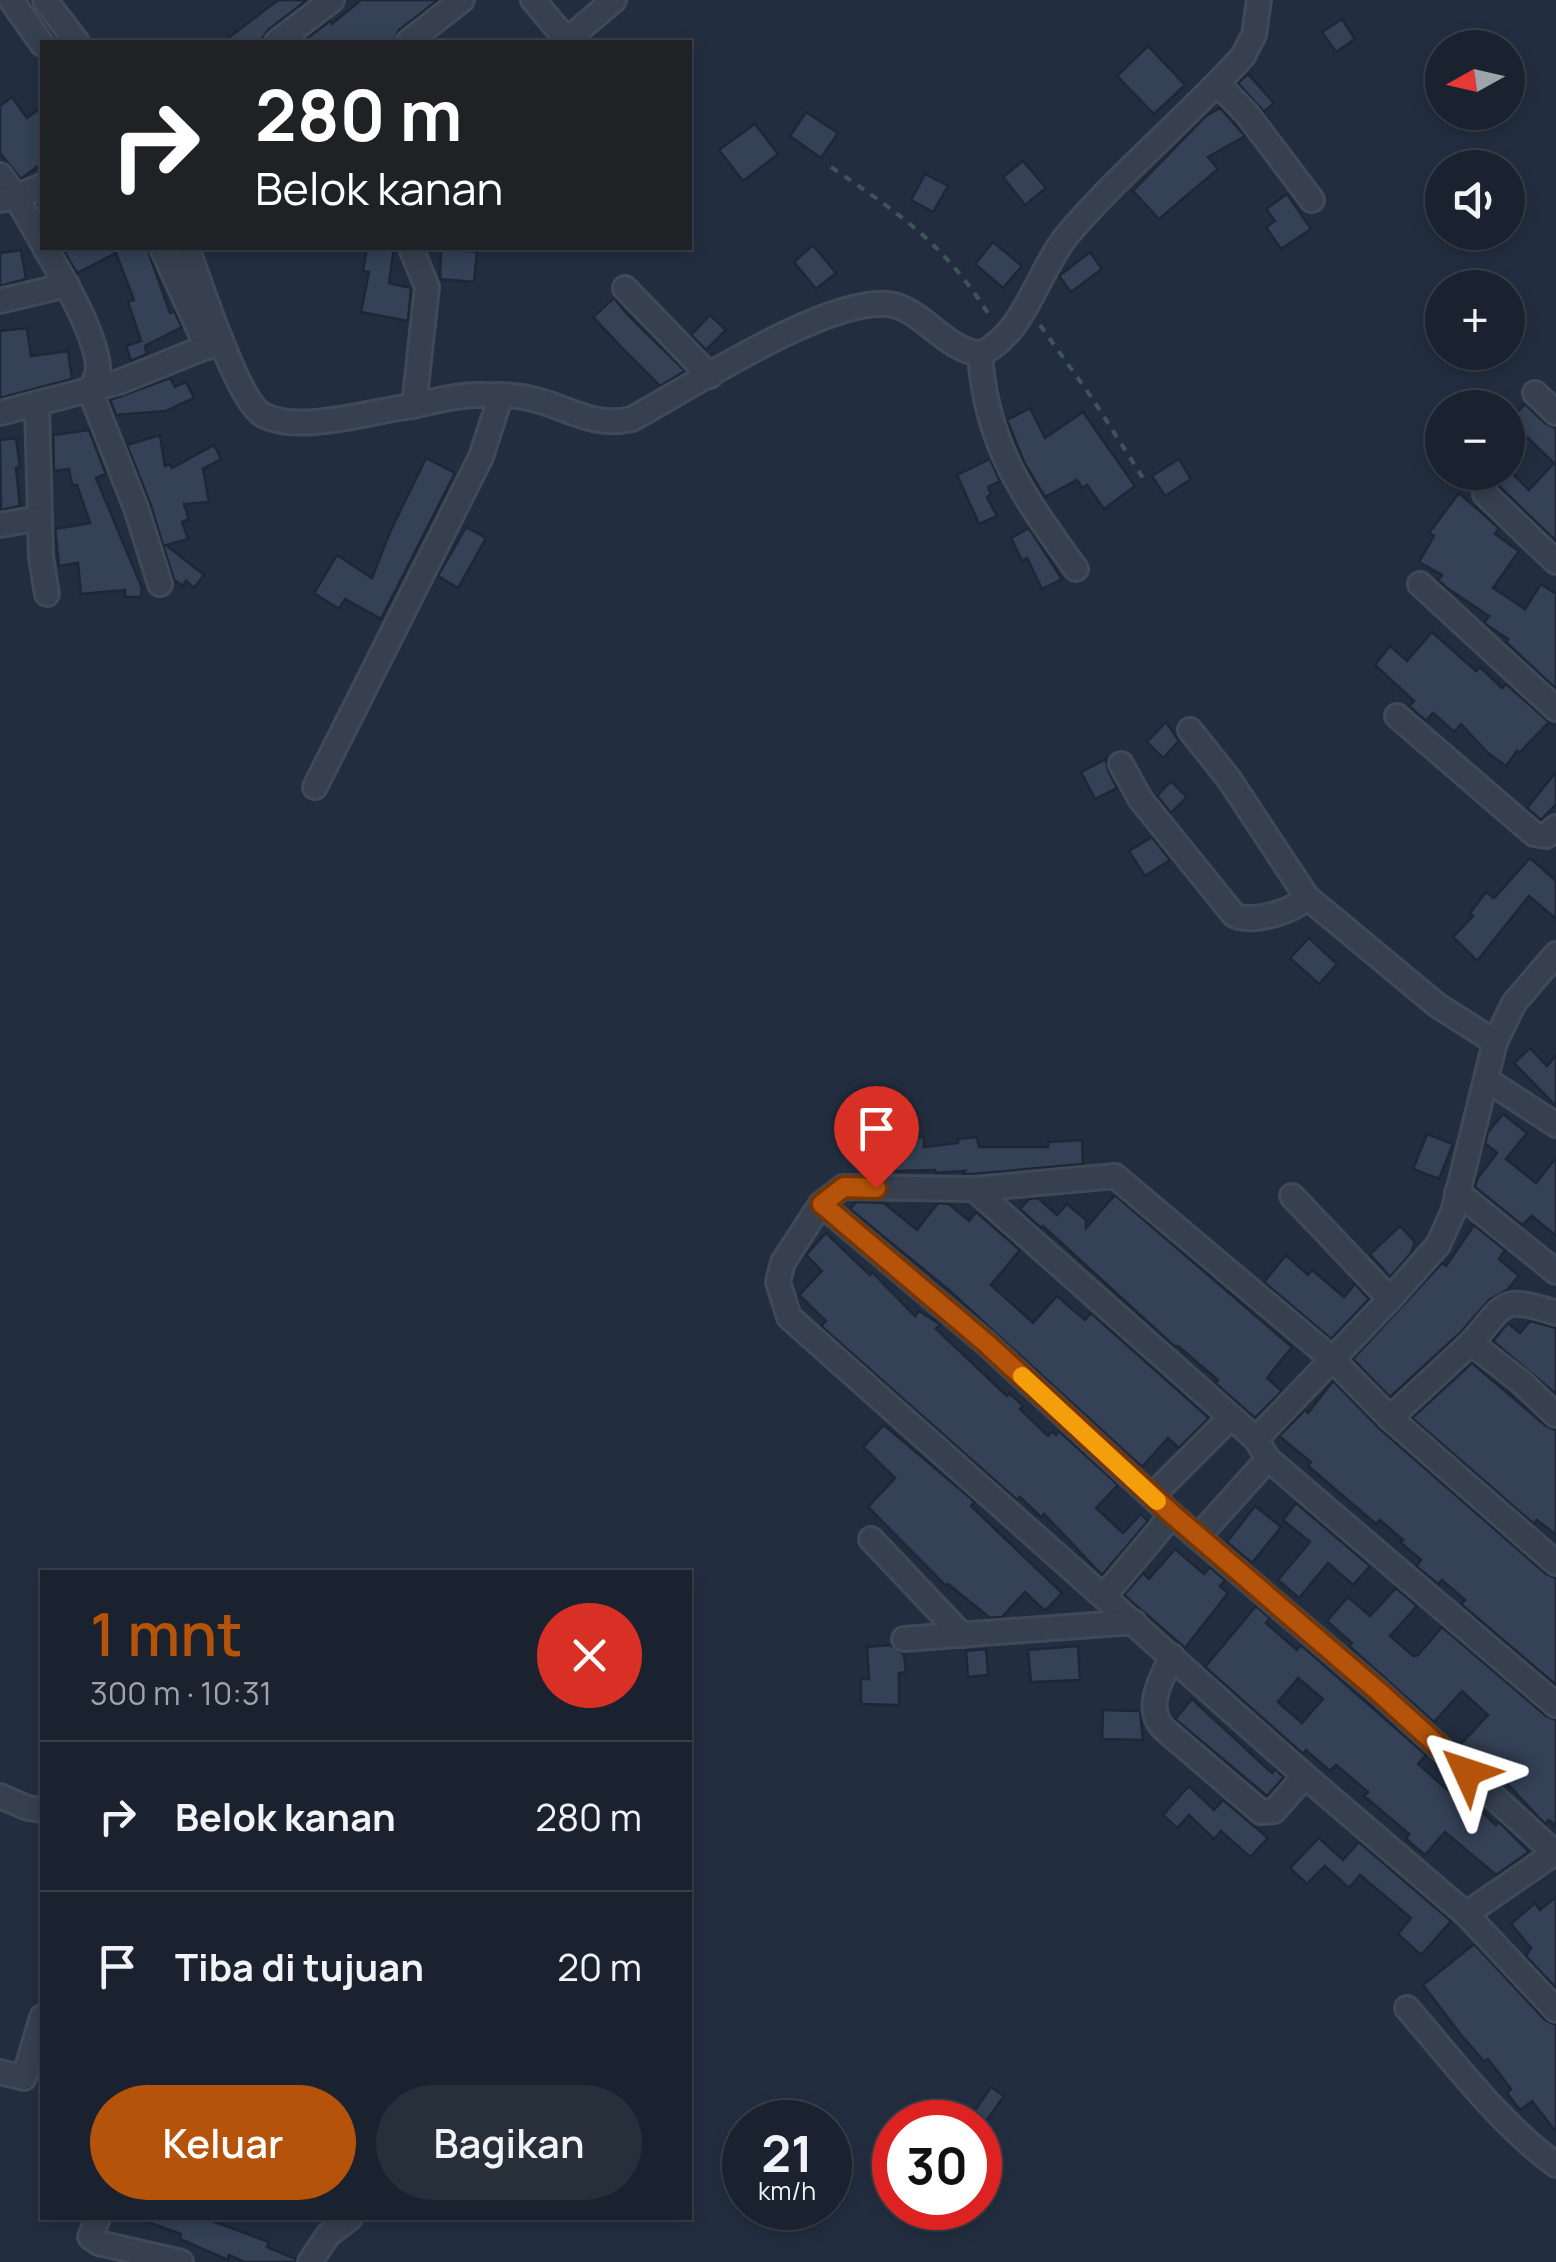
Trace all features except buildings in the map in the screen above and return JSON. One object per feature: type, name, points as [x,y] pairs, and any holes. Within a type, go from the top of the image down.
[{"type":"street","points":[[11,0],[40,41]]},
{"type":"street","points":[[44,0],[75,40]]},
{"type":"street","points":[[285,40],[332,0]]},
{"type":"street","points":[[411,40],[462,0]]},
{"type":"street","points":[[533,0],[567,40],[614,0]]},
{"type":"street","points":[[163,250],[253,406],[263,415],[287,421],[316,421],[469,394],[538,400],[592,421],[614,423],[632,419],[803,324],[873,304],[892,304],[954,347],[980,354],[1004,339],[1068,234],[1218,84],[1250,46],[1259,0]]},
{"type":"street","points":[[1218,84],[1247,114],[1312,200]]},
{"type":"street","points":[[0,175],[8,198],[40,240]]},
{"type":"street","points":[[8,198],[40,187]]},
{"type":"street","points":[[47,250],[67,285],[92,347],[98,371],[90,391],[136,508],[160,584]]},
{"type":"street","points":[[190,250],[214,344]]},
{"type":"street","points":[[411,250],[427,288],[414,406]]},
{"type":"street","points":[[0,300],[67,285]]},
{"type":"street","points":[[625,288],[710,376]]},
{"type":"street","points":[[0,412],[90,391],[160,368],[214,344]]},
{"type":"street","points":[[980,354],[982,388],[999,449],[1028,502],[1076,569]]},
{"type":"street","points":[[1535,393],[1556,414]]},
{"type":"street","points":[[315,787],[481,457],[501,395]]},
{"type":"street","points":[[37,404],[40,518],[48,594]]},
{"type":"street","points":[[1485,494],[1556,562]]},
{"type":"street","points":[[0,525],[40,518]]},
{"type":"street","points":[[1420,584],[1556,709]]},
{"type":"street","points":[[1397,716],[1534,834],[1546,836],[1556,827]]},
{"type":"street","points":[[1190,730],[1228,779],[1307,897],[1436,1005],[1496,1042]]},
{"type":"street","points":[[1121,764],[1141,800],[1234,914],[1243,919],[1288,910],[1307,897]]},
{"type":"street","points":[[1198,1537],[1331,1358],[1438,1245],[1452,1212],[1496,1042],[1514,1003],[1547,981],[1556,954]]},
{"type":"street","points":[[1488,1080],[1556,1126]]},
{"type":"street","points":[[1556,1563],[1390,1418],[1331,1358],[1122,1180],[1106,1174],[974,1190],[844,1187],[822,1204],[782,1262],[778,1282],[790,1318],[1466,1914],[1556,2010]]},
{"type":"street","points":[[974,1190],[1262,1449],[1556,1705]]},
{"type":"street","points":[[1457,1192],[1556,1272]]},
{"type":"street","points":[[1292,1196],[1390,1300]]},
{"type":"street","points":[[822,1204],[986,1343],[1172,1514],[1379,1692],[1556,1853],[1466,1914]]},
{"type":"street","points":[[1390,1418],[1471,1343],[1503,1306],[1514,1302],[1556,1313]]},
{"type":"street","points":[[1471,1343],[1522,1382],[1556,1415]]},
{"type":"street","points":[[1152,1496],[1230,1418]]},
{"type":"street","points":[[1105,1595],[1172,1514]]},
{"type":"street","points":[[871,1538],[962,1635]]},
{"type":"street","points":[[904,1640],[1134,1622]]},
{"type":"street","points":[[1172,1656],[1156,1693],[1158,1724],[1261,1812],[1274,1811],[1305,1776]]},
{"type":"street","points":[[0,1796],[40,1810]]},
{"type":"street","points":[[1407,2008],[1486,2100],[1556,2165]]},
{"type":"street","points":[[0,2072],[33,2081],[40,2032]]},
{"type":"street","points":[[97,2220],[90,2237],[98,2243],[181,2262]]},
{"type":"street","points":[[310,2262],[328,2235],[347,2220]]},
{"type":"path","points":[[831,167],[903,217],[948,256],[1004,339]]},
{"type":"path","points":[[1024,306],[1092,398],[1143,478]]},
{"type":"slow traffic","points":[[1022,1376],[1157,1501]]},
{"type":"route","points":[[876,1188],[844,1187],[822,1204],[986,1343],[1172,1514],[1467,1772]]}]
